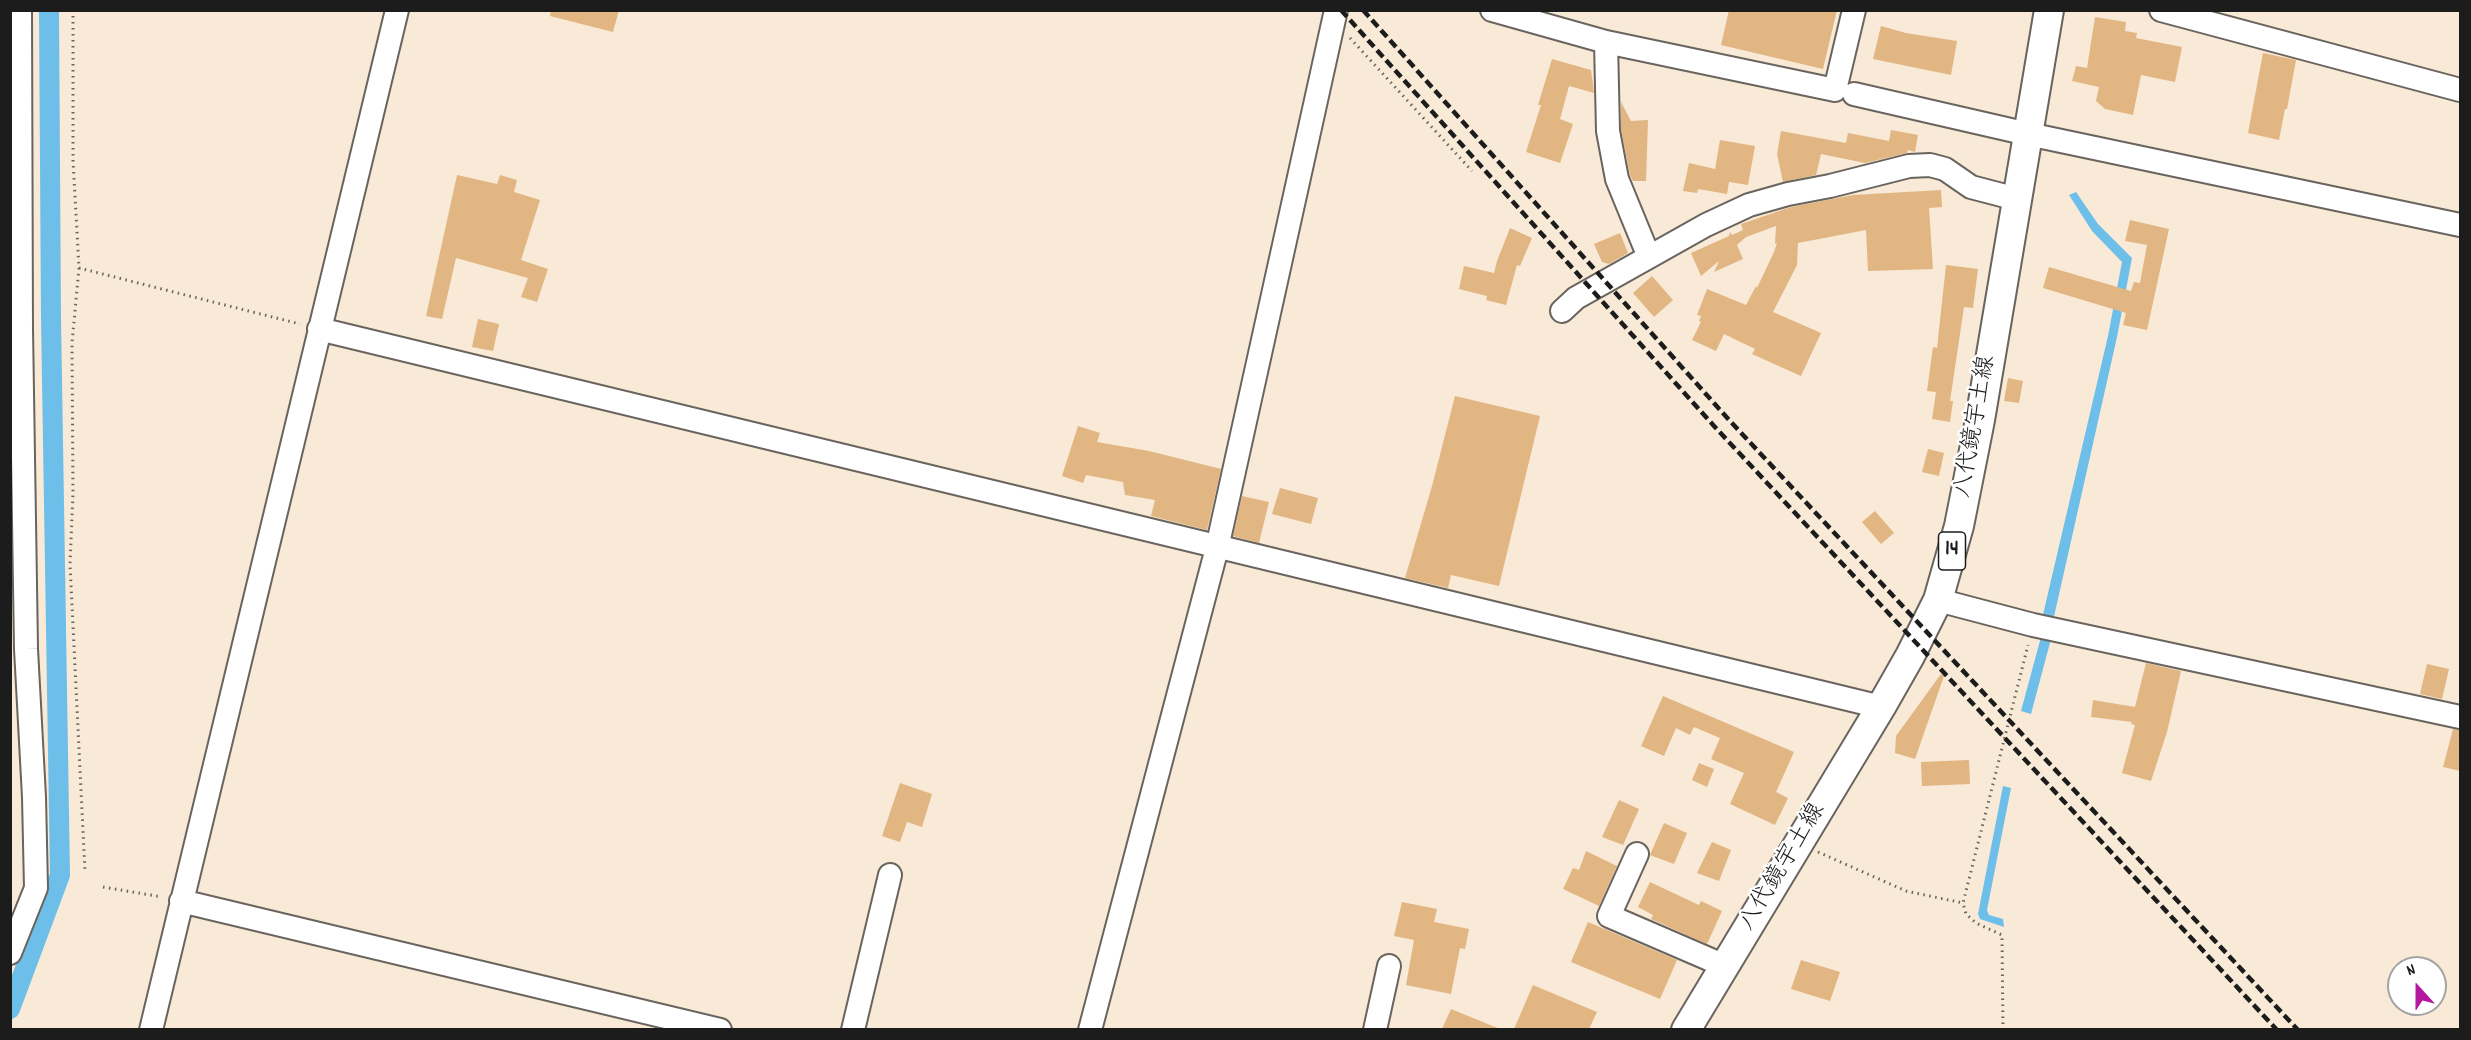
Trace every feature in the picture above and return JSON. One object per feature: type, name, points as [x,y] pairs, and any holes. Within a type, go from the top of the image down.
[{"type":"main road","name":"八代鏡宇土線","points":[[1686,1029],[1881,707],[1938,600],[1959,526],[1980,420],[2049,10]]},
{"type":"street","points":[[10,953],[36,888],[34,797],[18,646],[21,329],[20,10]]},
{"type":"street","points":[[151,1029],[397,10]]},
{"type":"street","points":[[1492,10],[1606,42],[1836,90],[1854,10]]},
{"type":"street","points":[[2161,10],[2460,90]]},
{"type":"street","points":[[1090,1029],[1216,548],[1335,16]]},
{"type":"street","points":[[1606,42],[1608,131],[1617,179],[1649,257]]},
{"type":"street","points":[[1854,94],[2028,134],[2460,225]]},
{"type":"street","points":[[1562,311],[1576,298],[1706,225],[1749,205],[1909,166],[1930,165],[1945,169],[1971,187],[2017,199]]},
{"type":"street","points":[[10,356],[21,329]]},
{"type":"street","points":[[319,329],[1216,548],[1881,707]]},
{"type":"street","points":[[1938,600],[2033,625],[2460,717]]},
{"type":"street","points":[[1637,854],[1609,916],[1725,966]]},
{"type":"street","points":[[853,1029],[890,875]]},
{"type":"street","points":[[181,901],[720,1029]]},
{"type":"street","points":[[1375,1029],[1389,966]]},
{"type":"path","points":[[73,10],[73,160],[79,268],[72,343],[73,494],[70,564],[85,872]]},
{"type":"path","points":[[1335,16],[1472,171]]},
{"type":"path","points":[[79,268],[319,329]]},
{"type":"path","points":[[2002,1029],[2002,934],[1976,923],[1966,914],[1963,903],[2033,625]]},
{"type":"path","points":[[1799,844],[1906,891],[1963,903]]},
{"type":"path","points":[[103,886],[181,901]]},
{"type":"water","points":[[2076,192],[2098,224],[2132,258],[2117,337],[2053,621],[2042,619],[2108,336],[2122,262],[2092,231],[2069,195]]},
{"type":"water","points":[[2041,637],[2051,639],[2031,714],[2021,711]]},
{"type":"water","points":[[2003,786],[2011,788],[1987,910],[1989,915],[2003,919],[2004,927],[1980,919],[1978,914]]},
{"type":"building","points":[[551,10],[619,10],[613,32],[550,16]]},
{"type":"building","points":[[1729,10],[1837,10],[1823,69],[1721,45]]},
{"type":"building","points":[[2095,17],[2126,22],[2125,31],[2137,33],[2136,38],[2182,47],[2175,82],[2141,75],[2133,115],[2105,109],[2096,101],[2099,87],[2072,81],[2076,66],[2087,68]]},
{"type":"building","points":[[1881,26],[1906,33],[1957,41],[1951,75],[1873,59]]},
{"type":"building","points":[[2263,53],[2296,60],[2279,140],[2248,133]]},
{"type":"building","points":[[1552,59],[1591,70],[1594,93],[1569,86],[1560,119],[1573,124],[1560,163],[1526,152]]},
{"type":"building","points":[[1621,102],[1631,121],[1648,120],[1646,181],[1633,181],[1630,175],[1621,130]]},
{"type":"building","points":[[1891,130],[1918,135],[1915,152],[1908,150],[1907,153],[1865,163],[1821,154],[1816,175],[1783,182],[1777,154],[1781,131],[1846,143],[1848,133],[1889,141]]},
{"type":"building","points":[[1720,140],[1755,146],[1748,185],[1729,182],[1727,194],[1698,189],[1697,193],[1683,191],[1689,163],[1715,169]]},
{"type":"building","points":[[457,175],[497,184],[500,175],[517,180],[514,192],[540,200],[521,260],[548,269],[537,302],[521,297],[528,278],[456,258],[442,319],[426,316]]},
{"type":"building","points":[[1941,190],[1942,207],[1929,208],[1933,269],[1868,271],[1866,230],[1798,243],[1797,265],[1773,312],[1821,333],[1801,376],[1752,354],[1755,349],[1724,334],[1716,351],[1692,340],[1701,322],[1699,321],[1701,316],[1697,315],[1707,289],[1746,305],[1774,252],[1777,243],[1775,244],[1776,226],[1746,237],[1737,245],[1743,259],[1714,272],[1719,261],[1701,276],[1691,253],[1729,236],[1730,232],[1732,235],[1743,230],[1741,224],[1791,207],[1853,195]]},
{"type":"building","points":[[2130,220],[2169,229],[2147,330],[2123,325],[2126,313],[2043,288],[2049,267],[2131,291],[2134,282],[2140,283],[2147,245],[2125,241]]},
{"type":"building","points":[[1510,228],[1532,238],[1520,266],[1517,265],[1506,305],[1486,300],[1487,296],[1459,289],[1464,266],[1494,273]]},
{"type":"building","points":[[1620,233],[1628,253],[1609,264],[1602,262],[1594,244]]},
{"type":"building","points":[[1946,265],[1978,269],[1973,308],[1964,307],[1950,401],[1953,401],[1950,422],[1932,419],[1936,392],[1927,391],[1933,347],[1937,348]]},
{"type":"building","points":[[1652,276],[1673,300],[1654,317],[1633,293]]},
{"type":"building","points":[[478,319],[499,324],[493,351],[472,347]]},
{"type":"building","points":[[2008,378],[2023,381],[2019,403],[2004,401]]},
{"type":"building","points":[[1455,396],[1540,416],[1499,586],[1451,575],[1448,588],[1405,578]]},
{"type":"building","points":[[1078,426],[1100,433],[1097,442],[1149,451],[1221,469],[1207,530],[1151,516],[1155,500],[1125,495],[1123,482],[1086,475],[1083,483],[1062,476]]},
{"type":"building","points":[[1928,449],[1944,453],[1939,476],[1922,472]]},
{"type":"building","points":[[1280,488],[1318,498],[1311,524],[1272,514]]},
{"type":"building","points":[[1242,496],[1269,502],[1259,543],[1233,536]]},
{"type":"building","points":[[1875,511],[1894,533],[1881,544],[1862,522]]},
{"type":"building","points":[[2146,663],[2181,671],[2167,732],[2151,781],[2122,773],[2135,725],[2131,724],[2132,722],[2091,717],[2093,700],[2135,707]]},
{"type":"building","points":[[2427,664],[2449,669],[2442,699],[2420,694]]},
{"type":"building","points":[[1941,674],[1944,676],[1915,759],[1895,753],[1896,736]]},
{"type":"building","points":[[1663,696],[1794,752],[1776,792],[1788,798],[1775,825],[1730,804],[1744,773],[1711,759],[1720,738],[1694,727],[1690,735],[1676,728],[1664,756],[1641,746]]},
{"type":"building","points":[[2453,729],[2460,730],[2460,771],[2443,767]]},
{"type":"building","points":[[1969,760],[1970,784],[1922,786],[1921,762]]},
{"type":"building","points":[[1699,763],[1714,769],[1707,787],[1692,780]]},
{"type":"building","points":[[900,783],[932,794],[922,827],[907,822],[900,842],[882,836]]},
{"type":"building","points":[[1619,800],[1639,809],[1623,845],[1602,837]]},
{"type":"building","points":[[1664,823],[1687,833],[1674,864],[1650,855]]},
{"type":"building","points":[[1712,842],[1731,850],[1719,881],[1697,873]]},
{"type":"building","points":[[1586,851],[1617,866],[1599,906],[1563,889],[1573,868],[1579,870]]},
{"type":"building","points":[[1650,882],[1699,905],[1701,901],[1722,911],[1707,944],[1651,919],[1653,915],[1638,907]]},
{"type":"building","points":[[1402,902],[1437,909],[1434,922],[1469,929],[1465,949],[1460,948],[1451,994],[1406,985],[1414,940],[1394,936]]},
{"type":"building","points":[[1588,922],[1677,960],[1660,999],[1571,962]]},
{"type":"building","points":[[1801,960],[1840,972],[1830,1001],[1791,989]]},
{"type":"building","points":[[1533,985],[1597,1012],[1589,1029],[1514,1029]]},
{"type":"building","points":[[1451,1009],[1500,1029],[1442,1029]]},
{"type":"waterway","points":[[10,1009],[60,875],[51,318],[49,10]]},
{"type":"railway","points":[[1341,10],[1714,426],[2277,1030]]},
{"type":"railway","points":[[1363,10],[1730,421],[2298,1030]]}]
